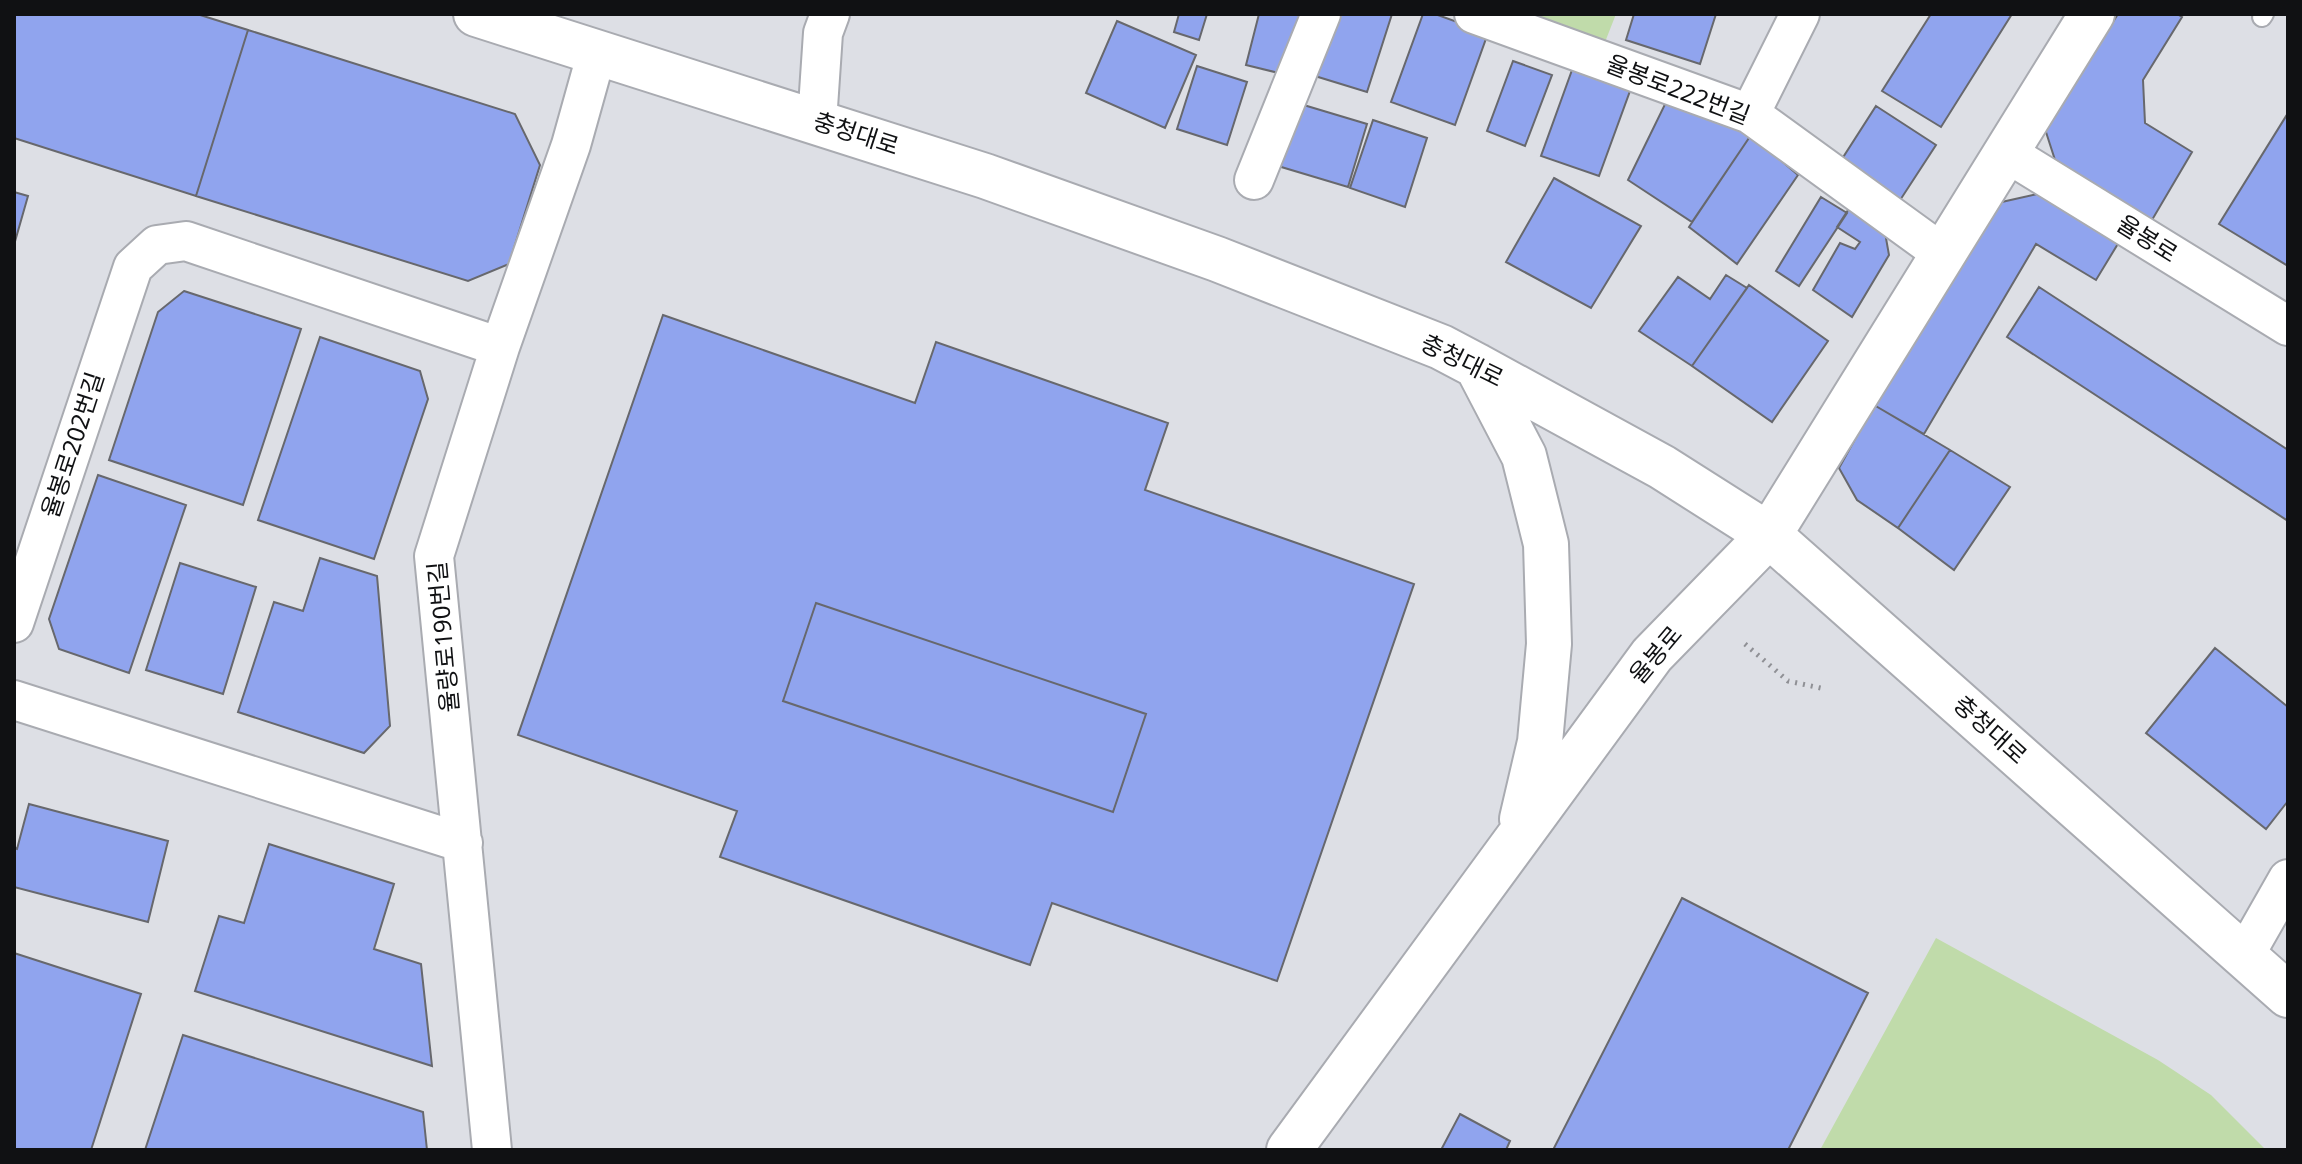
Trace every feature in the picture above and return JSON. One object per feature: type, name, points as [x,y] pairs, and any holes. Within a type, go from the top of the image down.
[{"type":"main road","name":"충청대로","points":[[476,14],[985,176],[1217,259],[1441,347],[1477,366],[1662,467],[1769,535],[2288,995]]},
{"type":"main road","name":"율봉로","points":[[1289,1150],[1652,655],[1769,535],[2092,14]]},
{"type":"main road","points":[[1477,366],[1524,456],[1546,544],[1549,644],[1542,728],[1518,838]]},
{"type":"street","points":[[817,122],[823,33],[830,14]]},
{"type":"street","points":[[1254,180],[1321,14]]},
{"type":"street","name":"율봉로222번길","points":[[1474,14],[1750,114],[1943,254]]},
{"type":"street","points":[[1750,114],[1800,14]]},
{"type":"street","name":"율량로190번길","points":[[492,1150],[434,556],[500,347],[571,145],[597,52]]},
{"type":"street","name":"율봉로","points":[[2007,153],[2288,326]]},
{"type":"street","name":"율봉로202번길","points":[[14,623],[133,267],[157,245],[186,241],[500,347]]},
{"type":"street","points":[[14,700],[463,843]]},
{"type":"street","points":[[2243,958],[2288,879]]},
{"type":"path","points":[[1745,644],[1788,681],[1825,689]]},
{"type":"green space","points":[[1474,14],[1616,14],[1598,60]]},
{"type":"green space","points":[[1936,938],[2158,1060],[2211,1095],[2266,1150],[1820,1150]]},
{"type":"building","points":[[14,14],[197,14],[248,30],[196,196],[14,138]]},
{"type":"building","points":[[1179,14],[1207,14],[1199,40],[1174,32]]},
{"type":"building","points":[[1259,14],[1307,14],[1291,76],[1246,65]]},
{"type":"building","points":[[1335,14],[1392,14],[1367,92],[1315,76]]},
{"type":"building","points":[[1423,14],[1435,14],[1488,33],[1455,125],[1391,102]]},
{"type":"building","points":[[1634,14],[1716,14],[1700,64],[1626,40]]},
{"type":"building","points":[[1931,14],[2012,14],[1941,127],[1882,91]]},
{"type":"building","points":[[2118,14],[2177,14],[2182,17],[2143,80],[2145,123],[2192,152],[2152,220],[2056,163],[2045,129]]},
{"type":"building","points":[[1117,21],[1196,55],[1165,128],[1086,93]]},
{"type":"building","points":[[248,30],[515,114],[540,165],[509,264],[468,281],[196,196]]},
{"type":"building","points":[[1576,59],[1634,80],[1599,176],[1541,156]]},
{"type":"building","points":[[1513,61],[1552,75],[1525,146],[1487,131]]},
{"type":"building","points":[[1197,66],[1247,82],[1227,145],[1177,129]]},
{"type":"building","points":[[1670,94],[1751,135],[1692,222],[1628,180]]},
{"type":"building","points":[[1297,103],[1367,124],[1348,187],[1278,166]]},
{"type":"building","points":[[1876,106],[1936,145],[1893,211],[1833,173]]},
{"type":"building","points":[[2288,113],[2288,266],[2219,224]]},
{"type":"building","points":[[1373,120],[1427,138],[1405,207],[1350,188]]},
{"type":"building","points":[[1751,135],[1798,175],[1737,264],[1689,227]]},
{"type":"building","points":[[1554,178],[1641,226],[1591,308],[1506,262]]},
{"type":"building","points":[[14,192],[28,196],[14,245]]},
{"type":"building","points":[[2037,194],[2119,242],[2096,280],[2036,244],[1924,434],[1874,405],[1993,204]]},
{"type":"building","points":[[1858,195],[1881,210],[1889,255],[1852,317],[1813,290],[1840,243],[1855,249],[1860,242],[1837,227]]},
{"type":"building","points":[[1821,197],[1847,213],[1799,286],[1776,271]]},
{"type":"building","points":[[1726,275],[1747,288],[1692,366],[1639,331],[1678,277],[1710,299]]},
{"type":"building","points":[[1749,285],[1828,341],[1772,422],[1692,366]]},
{"type":"building","points":[[2039,287],[2288,450],[2288,521],[2007,337]]},
{"type":"building","points":[[184,291],[301,329],[243,505],[109,460],[158,312]]},
{"type":"building","points":[[663,315],[915,403],[936,342],[1168,423],[1145,490],[1414,584],[1277,981],[1052,903],[1030,965],[720,857],[737,811],[518,735]]},
{"type":"building","points":[[320,337],[420,371],[428,399],[374,559],[258,520]]},
{"type":"building","points":[[1874,405],[1950,450],[1898,528],[1857,500],[1839,468]]},
{"type":"building","points":[[1950,450],[2010,487],[1954,570],[1898,528]]},
{"type":"building","points":[[98,475],[186,505],[129,673],[59,649],[49,619]]},
{"type":"building","points":[[320,558],[377,576],[390,726],[364,753],[238,712],[274,602],[303,611]]},
{"type":"building","points":[[180,563],[256,587],[223,694],[146,670]]},
{"type":"building","points":[[816,603],[1146,714],[1113,812],[783,701]]},
{"type":"building","points":[[2215,648],[2288,707],[2288,801],[2266,829],[2146,733]]},
{"type":"building","points":[[29,804],[168,841],[148,922],[14,887],[14,848],[17,849]]},
{"type":"building","points":[[269,844],[394,884],[374,949],[421,964],[432,1066],[195,991],[219,916],[244,923]]},
{"type":"building","points":[[1682,898],[1868,993],[1788,1150],[1553,1150]]},
{"type":"building","points":[[14,953],[141,994],[91,1150],[14,1150]]},
{"type":"building","points":[[183,1035],[423,1112],[427,1150],[145,1150]]},
{"type":"building","points":[[1460,1114],[1510,1141],[1506,1150],[1441,1150]]}]
